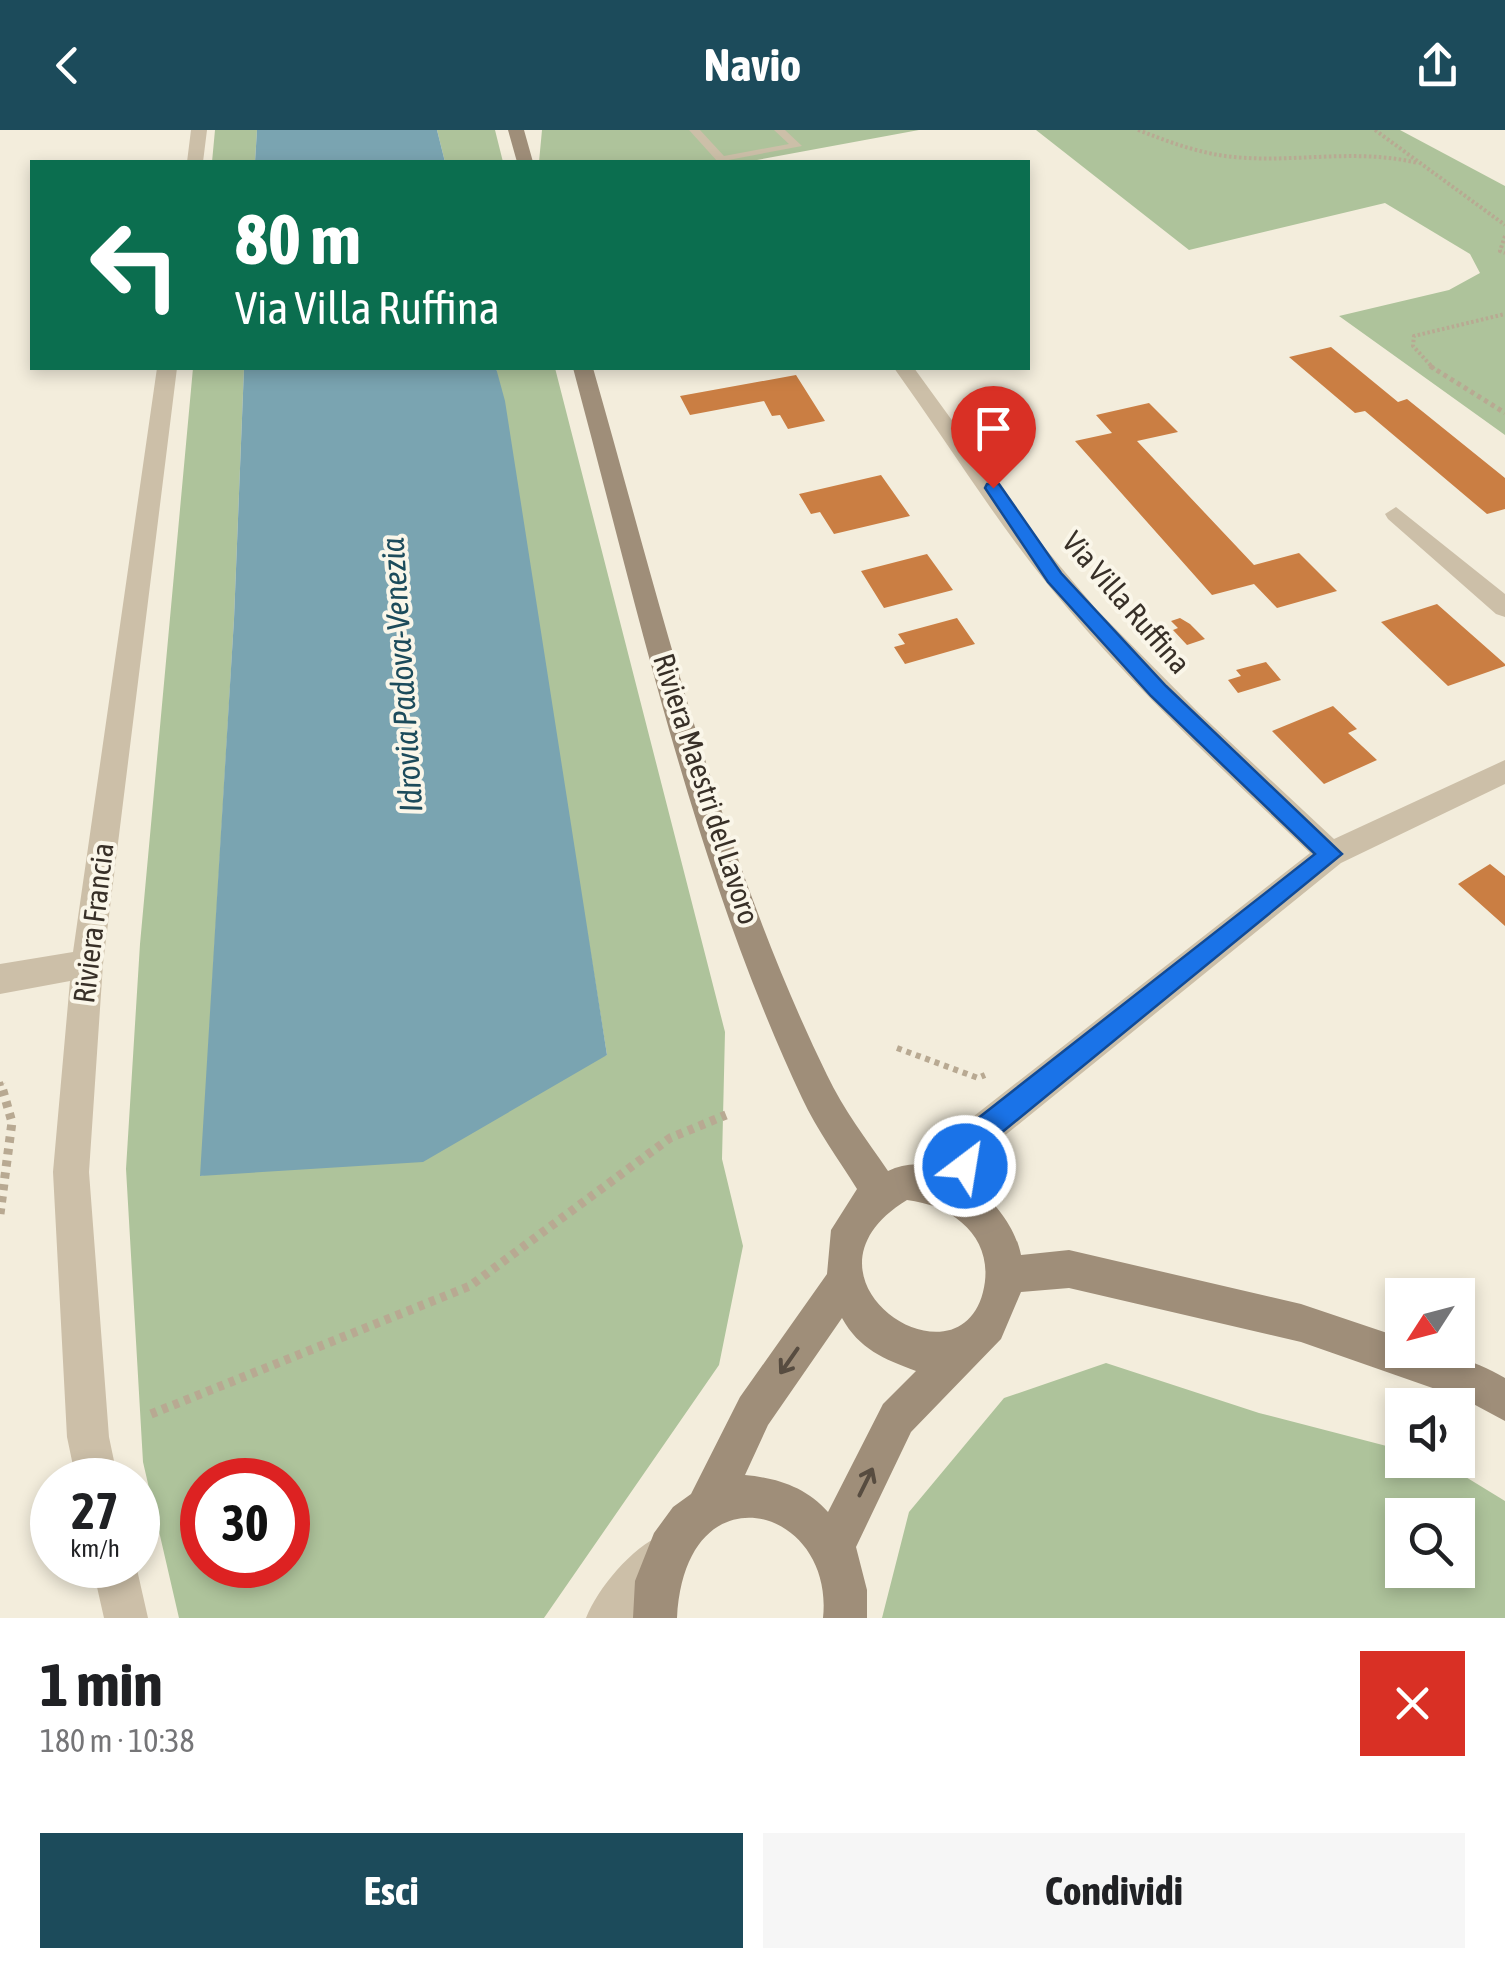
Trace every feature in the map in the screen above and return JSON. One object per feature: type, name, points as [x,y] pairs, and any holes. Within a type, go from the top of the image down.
[{"type":"street","points":[[195,160],[200,130]]},
{"type":"street","points":[[516,130],[525,160]]},
{"type":"street","name":"Riviera Francia","points":[[92,1458],[71,1172],[87,964],[168,370]]},
{"type":"street","name":"Riviera Maestri del Lavoro","points":[[583,370],[684,732],[762,963],[816,1090],[878,1191]]},
{"type":"street","name":"Via Villa Ruffina","points":[[906,370],[931,399],[1055,577],[1158,691],[1331,854]]},
{"type":"street","points":[[1396,514],[1505,608]]},
{"type":"street","points":[[957,1193],[972,1139],[1331,854],[1505,771]]},
{"type":"street","points":[[0,979],[87,964]]},
{"type":"street","points":[[846,1612],[834,1545],[897,1418],[970,1344],[996,1315],[1005,1276],[999,1242],[991,1228],[982,1214],[957,1193],[931,1182],[904,1182],[878,1191],[856,1213],[843,1245],[845,1282],[862,1319],[894,1346],[932,1355],[970,1344]]},
{"type":"street","points":[[1005,1276],[1069,1268],[1301,1323],[1474,1383],[1505,1401]]},
{"type":"street","points":[[708,1505],[754,1410],[845,1282]]},
{"type":"street","points":[[608,1618],[667,1551],[684,1525],[708,1505],[744,1493],[780,1499],[812,1521],[836,1559],[846,1612]]},
{"type":"street","points":[[655,1618],[654,1602],[667,1551]]},
{"type":"street","points":[[119,1588],[126,1618]]},
{"type":"lane","points":[[696,132],[716,130]]},
{"type":"lane","points":[[727,160],[797,146],[779,130]]},
{"type":"lane","points":[[696,132],[721,160]]},
{"type":"path","points":[[1138,130],[1198,152],[1224,156],[1359,151],[1418,163]]},
{"type":"path","points":[[1375,130],[1505,226]]},
{"type":"path","points":[[1505,236],[1500,250],[1505,254]]},
{"type":"path","points":[[1505,314],[1414,336],[1412,346],[1428,364],[1505,412]]},
{"type":"path","points":[[0,1082],[12,1122],[0,1214]]},
{"type":"path","points":[[151,1414],[470,1286],[670,1138],[726,1114]]},
{"type":"green space","points":[[215,130],[257,130],[255,160],[212,160]]},
{"type":"green space","points":[[437,130],[495,130],[502,160],[444,160]]},
{"type":"green space","points":[[542,130],[919,130],[757,160],[539,160]]},
{"type":"green space","points":[[1036,130],[1400,130],[1505,186],[1505,435],[1339,316],[1449,290],[1480,273],[1470,254],[1385,203],[1189,250]]},
{"type":"green space","points":[[193,370],[244,370],[234,619],[201,1176],[607,1055],[496,370],[556,370],[725,1032],[722,1159],[743,1246],[719,1365],[544,1618],[179,1618],[160,1536],[160,1458],[143,1458],[126,1169],[140,944]]},
{"type":"green space","points":[[1106,1363],[1259,1413],[1385,1446],[1385,1478],[1467,1478],[1505,1501],[1505,1618],[882,1618],[909,1512],[1004,1398]]},
{"type":"water","points":[[257,130],[437,130],[444,160],[255,160]]},
{"type":"water","name":"Idrovia Padova-Venezia","points":[[244,370],[497,370],[505,401],[607,1055],[423,1162],[200,1176],[234,619]]},
{"type":"building","points":[[1331,347],[1398,402],[1407,399],[1505,478],[1505,509],[1487,514],[1365,411],[1355,413],[1289,357]]},
{"type":"building","points":[[796,375],[825,421],[788,429],[780,415],[772,416],[764,401],[690,415],[680,396]]},
{"type":"building","points":[[1149,403],[1178,432],[1137,441],[1254,565],[1299,553],[1337,591],[1277,608],[1254,584],[1212,595],[1075,441],[1112,433],[1096,415]]},
{"type":"building","points":[[881,475],[910,516],[834,534],[820,512],[811,514],[799,494]]},
{"type":"building","points":[[927,554],[953,590],[884,608],[861,571]]},
{"type":"building","points":[[1437,604],[1505,666],[1448,686],[1381,622]]},
{"type":"building","points":[[957,618],[975,644],[905,664],[894,647],[905,644],[898,634]]},
{"type":"building","points":[[1180,618],[1205,639],[1187,645],[1173,630],[1178,628],[1171,621]]},
{"type":"building","points":[[1266,662],[1281,680],[1238,693],[1228,680],[1241,676],[1236,670]]},
{"type":"building","points":[[1333,706],[1357,729],[1348,733],[1377,760],[1324,784],[1272,731]]},
{"type":"building","points":[[1490,864],[1505,876],[1505,926],[1458,884]]},
{"type":"route","points":[[965,1166],[972,1139],[1331,854],[1158,691],[1055,577],[993,488]]}]
